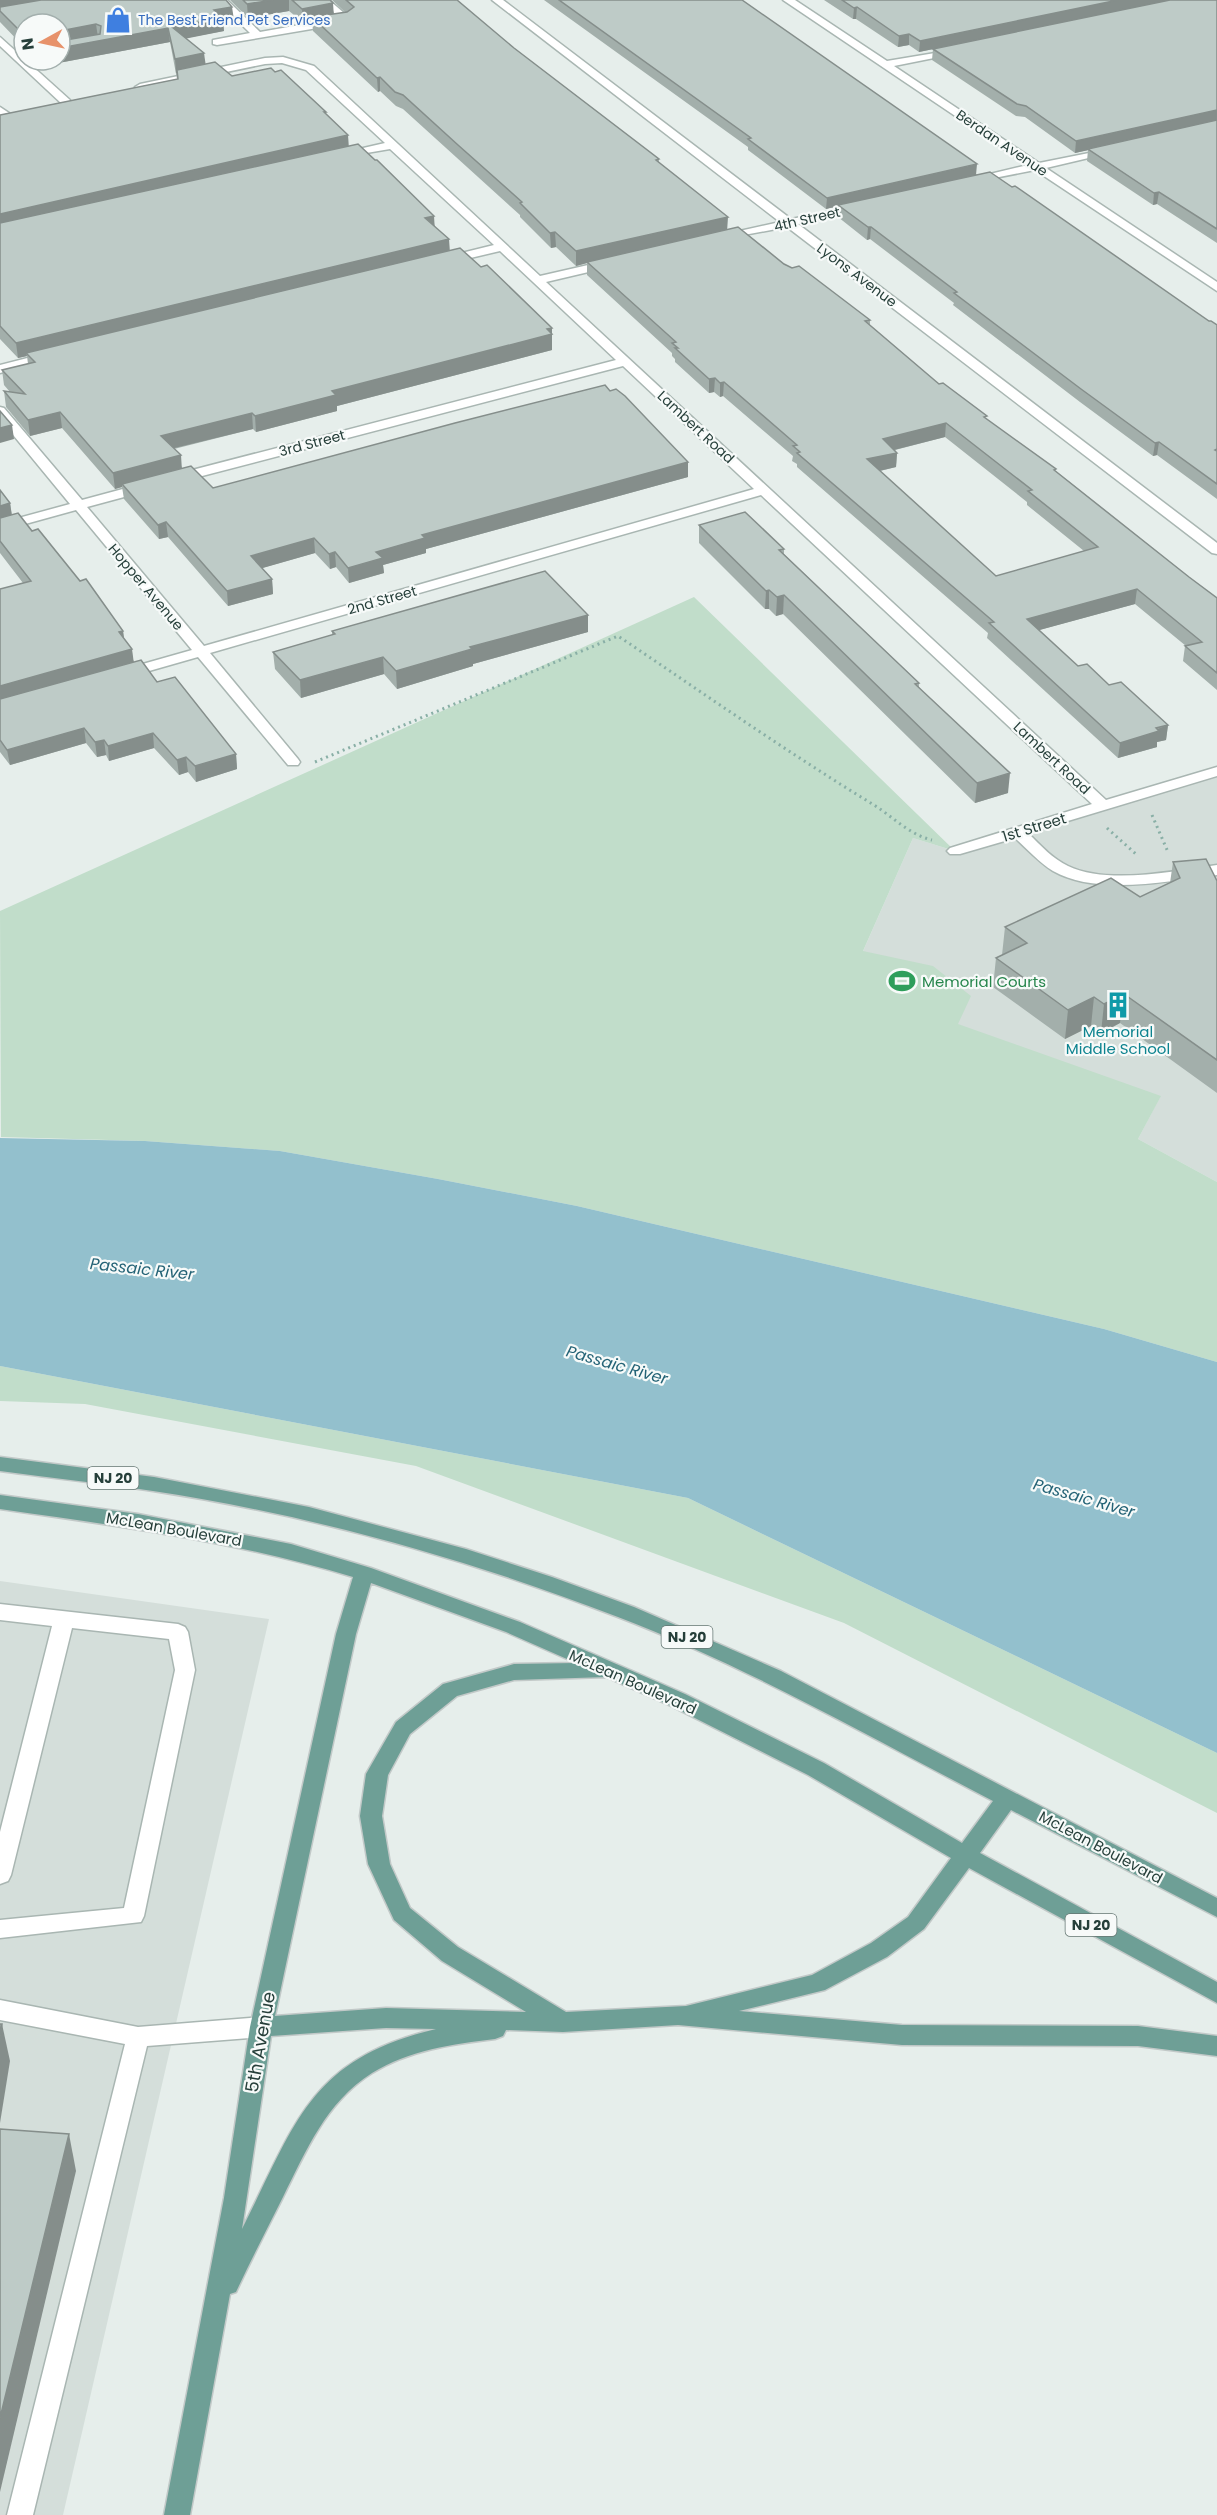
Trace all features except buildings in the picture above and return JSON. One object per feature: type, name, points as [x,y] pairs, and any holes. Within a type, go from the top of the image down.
[{"type":"main road","name":"McLean Boulevard","points":[[0,1464],[83,1473],[226,1496],[382,1532],[534,1578],[627,1612],[724,1653],[848,1714],[1217,1908]]},
{"type":"main road","name":"McLean Boulevard","points":[[0,1503],[103,1515],[291,1551],[364,1573],[513,1627],[608,1671],[678,1700],[816,1769],[966,1856],[1217,1993]]},
{"type":"main road","name":"5th Avenue","points":[[177,2515],[236,2198],[261,2027],[346,1634],[364,1573]]},
{"type":"main road","points":[[562,2022],[450,1954],[402,1914],[379,1864],[371,1816],[377,1774],[403,1728],[450,1690],[514,1672],[608,1671]]},
{"type":"main road","points":[[678,2015],[817,1983],[879,1950],[916,1923],[1008,1798]]},
{"type":"main road","points":[[217,2302],[303,2132],[320,2105],[349,2076],[379,2057],[456,2034],[562,2022],[678,2015],[902,2035],[1138,2036],[1217,2046]]},
{"type":"main road","points":[[261,2027],[386,2018],[562,2022]]},
{"type":"street","points":[[221,0],[258,35]]},
{"type":"street","name":"Lyons Avenue","points":[[500,0],[1217,550]]},
{"type":"street","name":"Berdan Avenue","points":[[788,0],[1037,167],[1211,277],[1217,287]]},
{"type":"street","points":[[216,42],[347,20],[324,1]]},
{"type":"street","points":[[0,40],[12,49]]},
{"type":"street","points":[[885,65],[971,47]]},
{"type":"street","name":"Lambert Road","points":[[134,88],[250,63],[283,60],[310,68],[1103,806]]},
{"type":"street","points":[[37,72],[66,102]]},
{"type":"street","points":[[333,158],[392,145]]},
{"type":"street","points":[[966,183],[1125,147]]},
{"type":"street","name":"4th Street","points":[[708,241],[874,204]]},
{"type":"street","points":[[428,264],[502,247]]},
{"type":"street","points":[[538,280],[627,260]]},
{"type":"street","points":[[0,369],[58,355]]},
{"type":"street","name":"3rd Street","points":[[0,527],[626,362]]},
{"type":"street","name":"Hopper Avenue","points":[[0,411],[293,762]]},
{"type":"street","name":"2nd Street","points":[[104,680],[764,490]]},
{"type":"street","name":"1st Street","points":[[948,849],[1018,832],[1217,771]]},
{"type":"street","points":[[1018,832],[1052,863],[1079,876],[1117,879],[1217,870]]},
{"type":"street","points":[[0,1612],[178,1632],[185,1670],[133,1916],[0,1929]]},
{"type":"street","points":[[0,1875],[64,1619]]},
{"type":"street","points":[[0,2010],[138,2037],[261,2027]]},
{"type":"street","points":[[20,2515],[138,2037]]},
{"type":"path","points":[[293,762],[314,762],[618,636],[830,778],[886,812],[919,837],[932,840],[948,849]]},
{"type":"path","points":[[1150,808],[1177,874]]},
{"type":"path","points":[[1102,824],[1159,876]]},
{"type":"shaded area","points":[[1217,771],[1217,1182],[1138,1139],[1160,1097],[841,1001],[913,838],[955,851]]},
{"type":"shaded area","points":[[0,1581],[269,1619],[63,2515],[0,2515]]},
{"type":"green space","points":[[694,597],[955,851],[913,838],[863,951],[933,966],[971,996],[958,1024],[1161,1096],[1138,1139],[1217,1182],[1217,1362],[1104,1329],[577,1206],[438,1179],[280,1151],[145,1141],[1,1137],[0,911]]},
{"type":"green space","points":[[0,1366],[688,1498],[1217,1753],[1217,1813],[844,1623],[416,1466],[85,1404],[0,1401]]},
{"type":"water","name":"Passaic River","points":[[0,1138],[145,1141],[280,1151],[438,1179],[577,1206],[1104,1329],[1217,1362],[1217,1753],[688,1498],[0,1366]]},
{"type":"place","name":"The Best Friend Pet Services","points":[[118,20]]},
{"type":"place","name":"Memorial Courts","points":[[902,981]]},
{"type":"place","name":"Memorial Middle School","points":[[1118,1005]]}]
